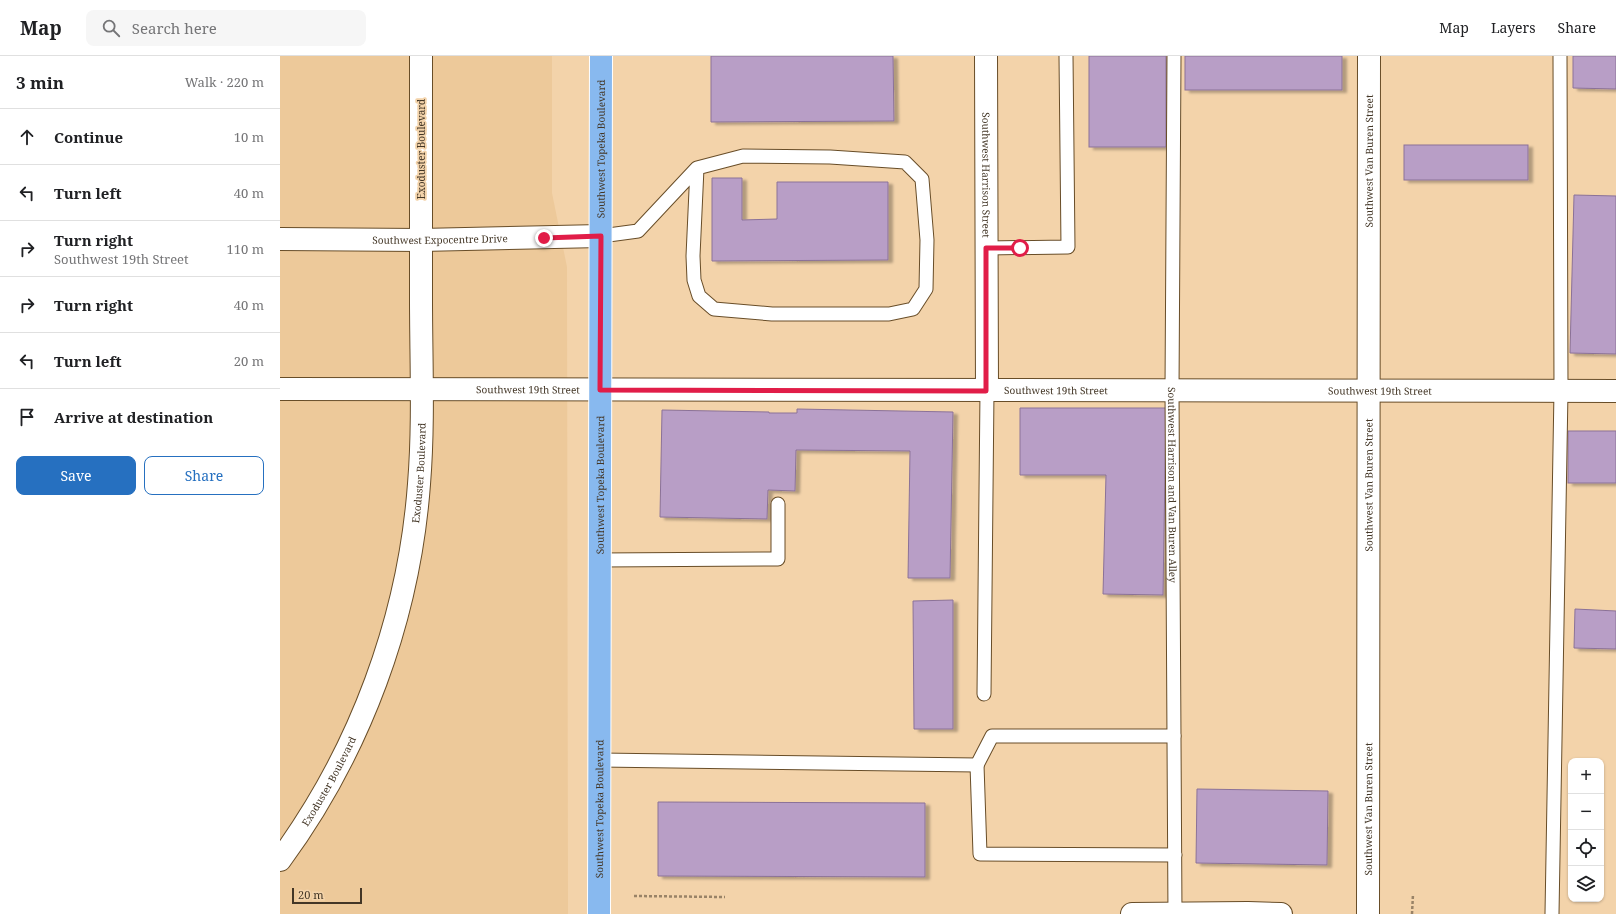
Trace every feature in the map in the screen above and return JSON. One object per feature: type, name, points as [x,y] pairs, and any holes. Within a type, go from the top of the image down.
[{"type":"main road","name":"Southwest Topeka Boulevard","points":[[600,914],[601,56]]},
{"type":"street","name":"Exoduster Boulevard","points":[[280,860],[314,810],[350,743],[380,672],[402,598],[416,522],[422,390],[421,56]]},
{"type":"street","name":"Southwest Harrison Street","points":[[986,56],[986,391]]},
{"type":"street","name":"Southwest Van Buren Street","points":[[1368,914],[1369,56]]},
{"type":"street","name":"Southwest Expocentre Drive","points":[[280,239],[421,240],[601,236]]},
{"type":"street","name":"Southwest 19th Street","points":[[280,389],[1616,391]]},
{"type":"street","points":[[1132,914],[1281,914]]},
{"type":"lane","points":[[986,248],[1068,247],[1066,56]]},
{"type":"lane","name":"Southwest Harrison and Van Buren Alley","points":[[1174,56],[1172,391],[1175,914]]},
{"type":"lane","points":[[1552,914],[1562,391],[1560,56]]},
{"type":"lane","points":[[601,236],[638,231],[697,168],[743,156],[830,157],[905,162],[922,179],[927,240],[926,289],[913,309],[889,314],[772,314],[714,309],[699,296],[694,280],[693,256],[697,168]]},
{"type":"lane","points":[[984,694],[986,391]]},
{"type":"lane","points":[[600,560],[778,559],[778,504]]},
{"type":"lane","points":[[1174,736],[992,736],[977,765],[980,854],[1175,855]]},
{"type":"lane","points":[[600,760],[977,765]]},
{"type":"path","points":[[1412,914],[1413,894]]},
{"type":"path","points":[[634,896],[725,897]]},
{"type":"shaded area","points":[[280,56],[552,56],[552,193],[567,267],[568,914],[280,914]]},
{"type":"building","points":[[711,56],[893,56],[894,121],[711,122]]},
{"type":"building","points":[[1089,56],[1166,56],[1166,147],[1089,147]]},
{"type":"building","points":[[1185,56],[1342,56],[1342,90],[1185,90]]},
{"type":"building","points":[[1573,56],[1616,56],[1616,89],[1573,88]]},
{"type":"building","points":[[1404,145],[1528,145],[1528,180],[1404,180]]},
{"type":"building","points":[[712,178],[742,178],[742,220],[777,219],[777,182],[888,182],[888,260],[712,261]]},
{"type":"building","points":[[1574,195],[1616,196],[1616,354],[1570,353]]},
{"type":"building","points":[[1020,408],[1166,408],[1163,595],[1103,594],[1106,475],[1020,475]]},
{"type":"building","points":[[797,409],[953,412],[950,578],[908,578],[910,451],[796,450],[795,491],[768,490],[767,519],[660,517],[662,410],[797,413]]},
{"type":"building","points":[[1568,431],[1616,431],[1616,483],[1568,483]]},
{"type":"building","points":[[953,600],[953,729],[914,729],[913,601]]},
{"type":"building","points":[[1575,609],[1616,611],[1616,649],[1574,648]]},
{"type":"building","points":[[1197,789],[1328,791],[1327,865],[1196,863]]},
{"type":"building","points":[[658,802],[925,803],[925,877],[658,876]]},
{"type":"route","points":[[544,238],[601,236],[600,390],[986,391],[986,248],[1020,248]]}]
